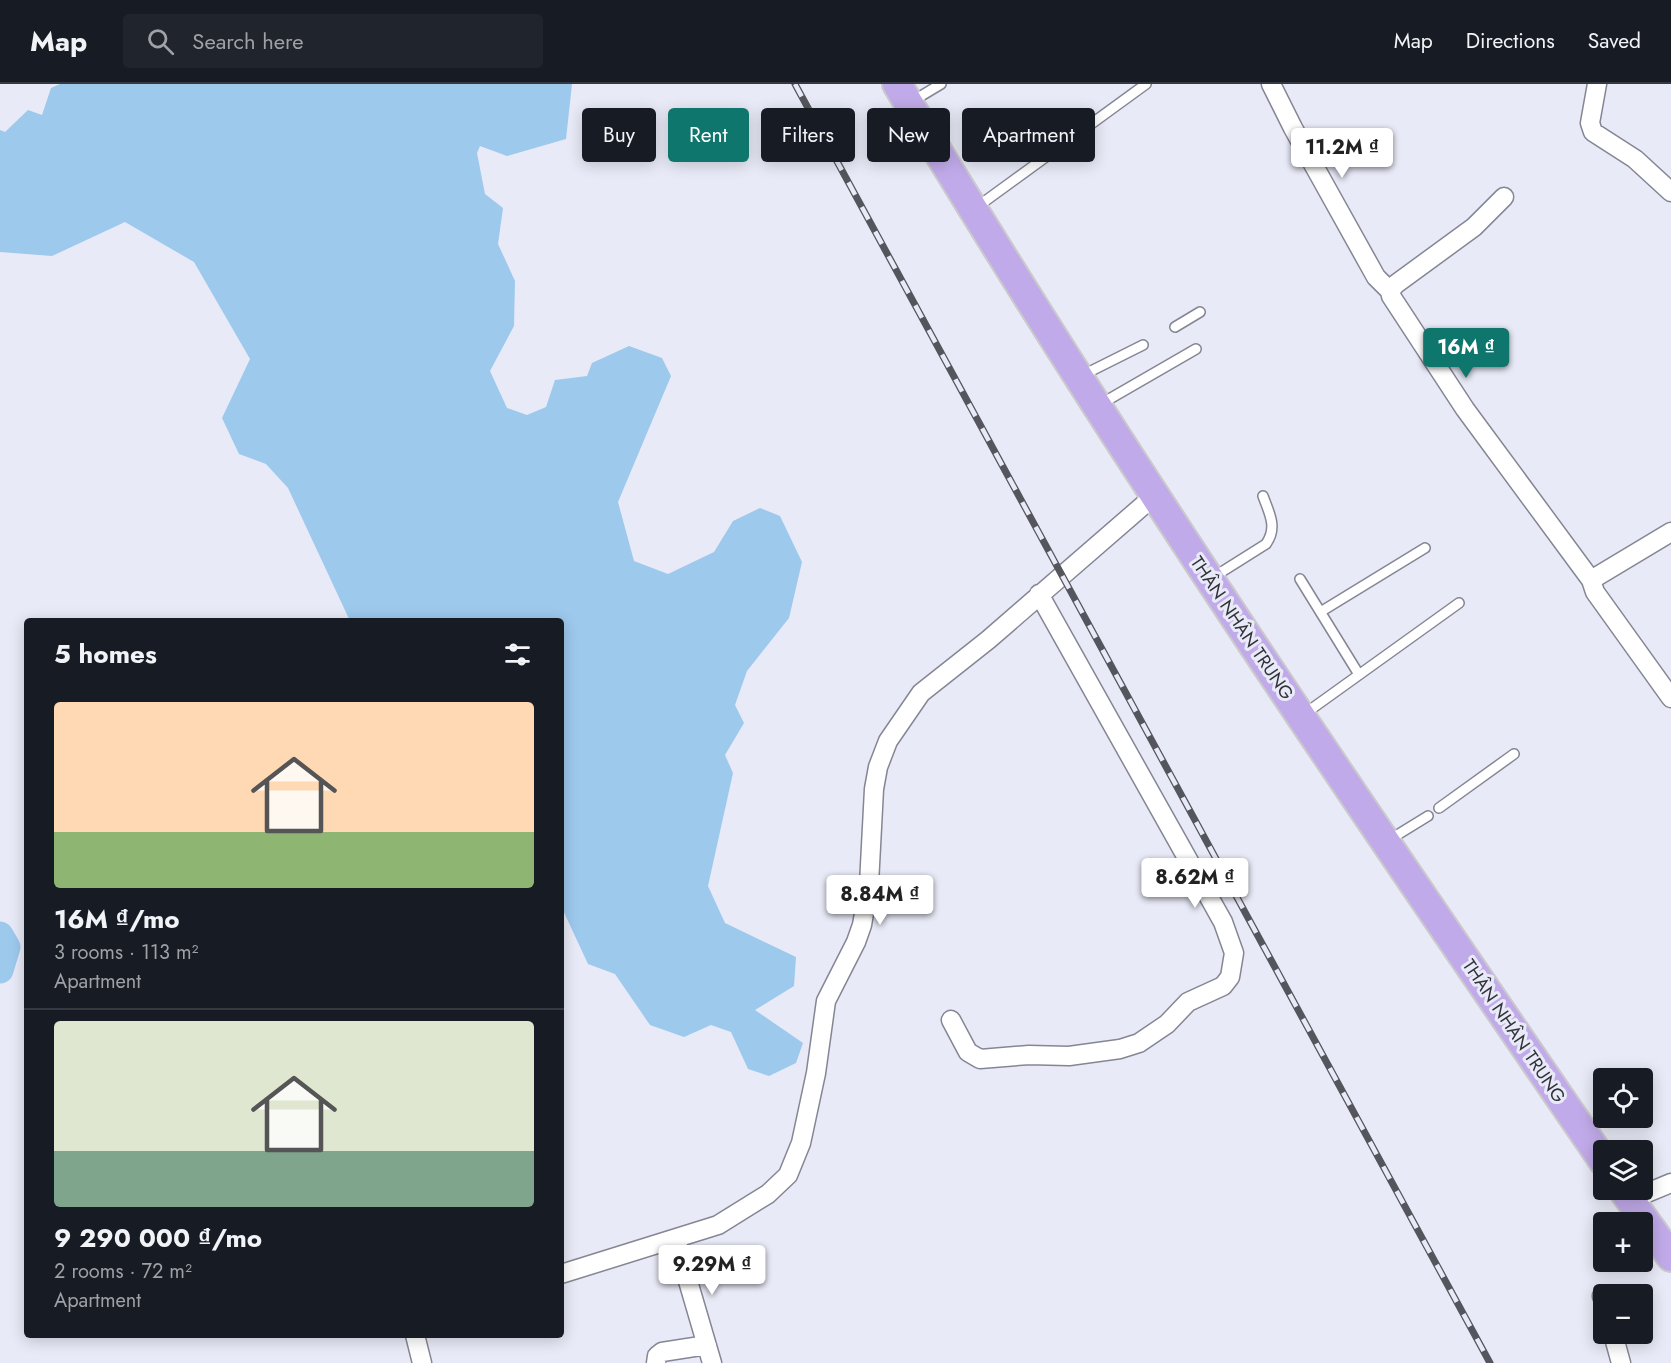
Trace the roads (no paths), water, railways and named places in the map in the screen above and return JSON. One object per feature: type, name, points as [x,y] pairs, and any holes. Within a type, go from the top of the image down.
[{"type":"main road","name":"THÂN NHÂN TRUNG","points":[[903,94],[972,210],[1154,496],[1385,843],[1593,1146]]},
{"type":"main road","points":[[1630,1200],[1671,1257]]},
{"type":"street","points":[[1271,84],[1376,277],[1390,291],[1395,304],[1414,335],[1465,409],[1591,580],[1595,592],[1671,698]]},
{"type":"street","points":[[1597,84],[1590,123],[1593,132],[1635,159],[1671,192]]},
{"type":"street","points":[[1390,291],[1396,284],[1474,226],[1504,197]]},
{"type":"street","points":[[564,1273],[718,1225],[742,1212],[788,1175],[801,1143],[816,1073],[826,1001],[856,942],[862,925],[869,884],[874,789],[878,767],[888,741],[921,693],[988,640],[1154,496]]},
{"type":"street","points":[[1591,580],[1671,532]]},
{"type":"street","points":[[951,1020],[968,1052],[980,1059],[1029,1055],[1069,1056],[1120,1049],[1155,1035],[1188,1002],[1223,986],[1232,970],[1234,953],[1223,922],[1039,594]]},
{"type":"street","points":[[1653,1188],[1671,1183]]},
{"type":"street","points":[[676,1240],[712,1363]]},
{"type":"street","points":[[416,1338],[422,1363]]},
{"type":"street","points":[[1616,1344],[1621,1363]]},
{"type":"street","points":[[656,1363],[657,1356],[662,1352],[707,1345]]},
{"type":"lane","points":[[903,94],[941,84]]},
{"type":"lane","points":[[972,210],[1146,84]]},
{"type":"lane","points":[[1175,327],[1200,312]]},
{"type":"lane","points":[[1078,377],[1143,345]]},
{"type":"lane","points":[[1097,406],[1196,349]]},
{"type":"lane","points":[[1210,580],[1266,544],[1271,538],[1274,524],[1263,495]]},
{"type":"lane","points":[[1322,611],[1425,548]]},
{"type":"lane","points":[[1300,579],[1322,611],[1358,673]]},
{"type":"lane","points":[[1301,717],[1358,673],[1459,603]]},
{"type":"lane","points":[[1439,808],[1514,754]]},
{"type":"lane","points":[[1385,843],[1428,816]]},
{"type":"water","points":[[60,84],[572,84],[566,139],[507,156],[480,146],[477,153],[485,194],[503,208],[498,244],[515,281],[514,326],[490,371],[507,408],[527,415],[546,407],[555,380],[587,376],[592,363],[629,346],[662,358],[671,376],[618,502],[634,561],[668,574],[714,552],[733,521],[760,508],[780,516],[802,562],[789,618],[747,671],[735,705],[744,723],[725,755],[733,773],[708,886],[725,923],[796,957],[794,986],[755,1010],[803,1043],[796,1063],[769,1076],[748,1069],[731,1032],[711,1025],[684,1037],[650,1025],[615,974],[588,964],[564,912],[564,618],[349,618],[288,488],[266,464],[239,454],[222,418],[250,359],[194,262],[125,222],[52,256],[0,252],[0,130],[5,132],[28,110],[42,115],[51,88]]},
{"type":"waterway","points":[[0,935],[7,947],[0,970]]},
{"type":"railway","points":[[795,84],[1490,1363]]}]
